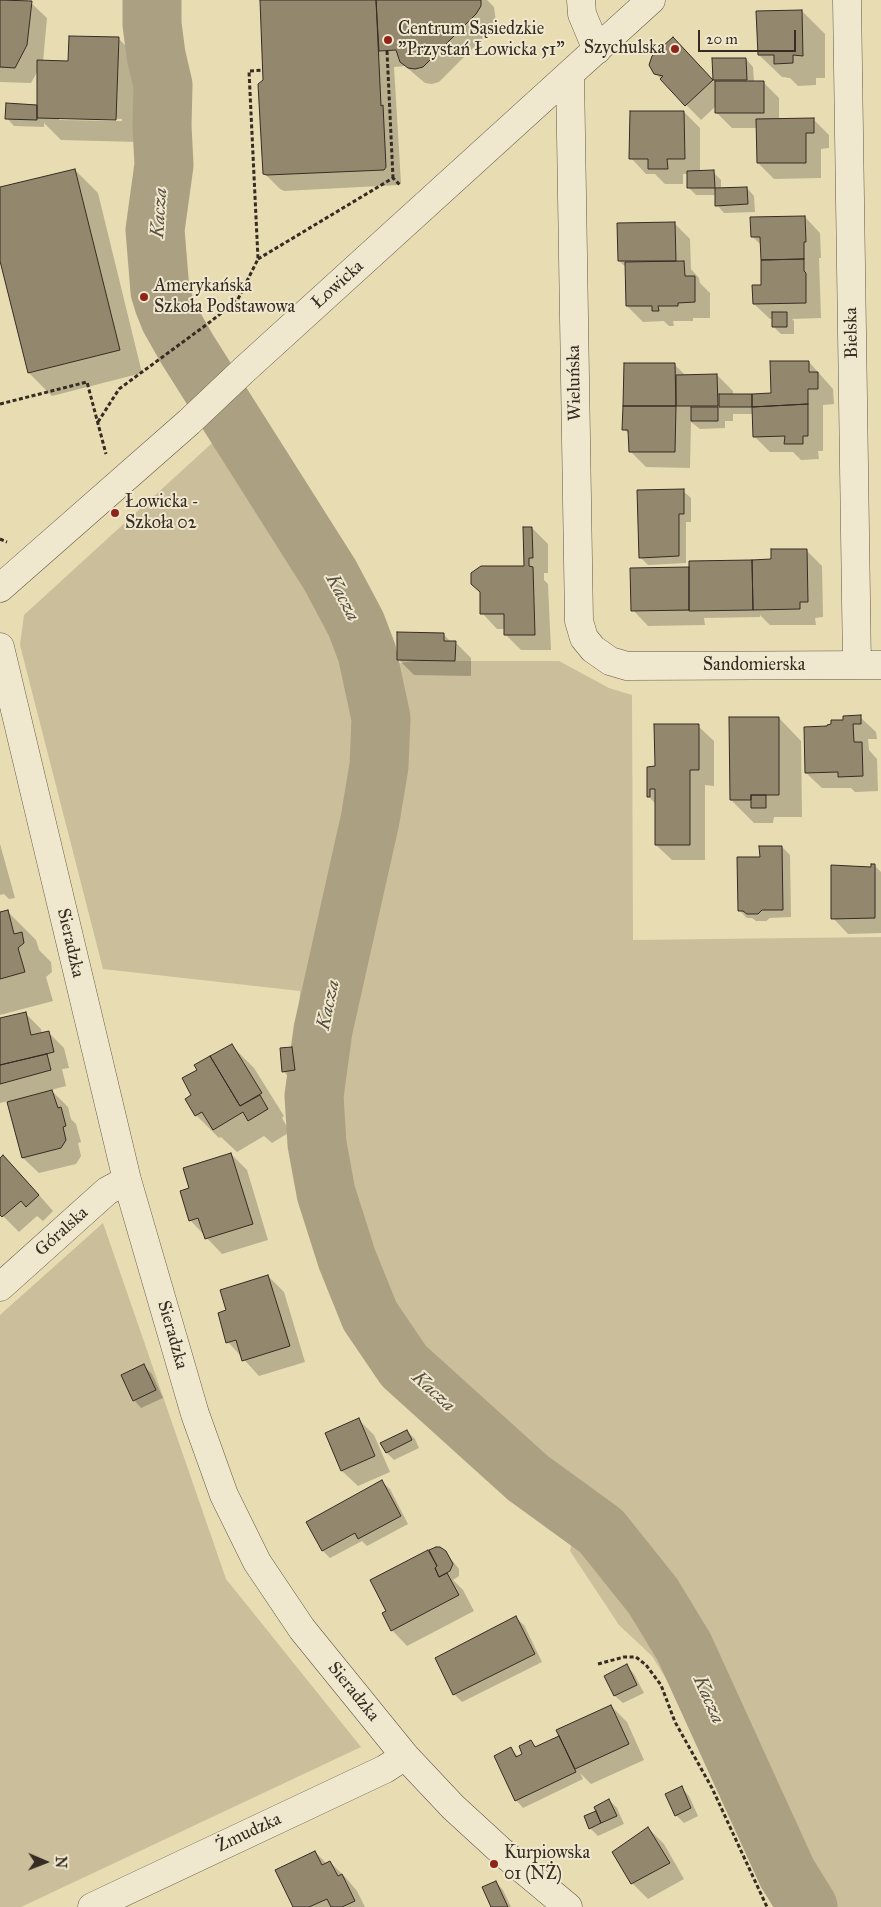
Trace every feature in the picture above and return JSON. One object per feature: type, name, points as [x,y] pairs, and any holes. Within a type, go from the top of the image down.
[{"type":"street","points":[[581,0],[584,20],[597,50]]},
{"type":"street","name":"Łowicka","points":[[0,588],[189,422],[652,0]]},
{"type":"street","name":"Bielska","points":[[847,0],[869,665]]},
{"type":"street","name":"Wieluńska","points":[[570,74],[579,621],[584,638],[593,648],[610,662],[627,666]]},
{"type":"street","name":"Sieradzka","points":[[0,647],[127,1180],[195,1414],[224,1495],[257,1562],[302,1629],[405,1756],[453,1807],[502,1852],[568,1907]]},
{"type":"street","name":"Sandomierska","points":[[627,666],[869,665]]},
{"type":"street","name":"Góralska","points":[[0,1287],[107,1191],[127,1180]]},
{"type":"street","name":"Żmudzka","points":[[92,1907],[385,1770],[405,1756]]},
{"type":"path","points":[[387,51],[393,178],[405,189]]},
{"type":"path","points":[[98,422],[119,389],[236,301],[258,259],[249,71],[263,70]]},
{"type":"path","points":[[258,259],[393,178]]},
{"type":"path","points":[[0,404],[87,382],[108,460]]},
{"type":"path","points":[[598,1664],[624,1656],[636,1657],[646,1665],[661,1685],[675,1722],[712,1788],[767,1907]]},
{"type":"shaded area","points":[[257,406],[369,621],[380,666],[414,661],[559,661],[609,688],[632,695],[633,940],[881,937],[881,1907],[837,1907],[725,1715],[710,1750],[652,1656],[619,1625],[570,1551],[573,1538],[394,1386],[355,1336],[298,1159],[296,1099],[300,991],[103,969],[20,645],[24,615],[211,444]]},
{"type":"shaded area","points":[[103,1223],[226,1579],[361,1747],[21,1907],[0,1907],[0,1315]]},
{"type":"building","points":[[0,0],[32,1],[27,45],[15,68],[0,67]]},
{"type":"building","points":[[260,0],[376,0],[386,167],[384,170],[263,174],[258,84],[263,80]]},
{"type":"building","points":[[376,0],[481,0],[481,6],[476,14],[423,67],[415,69],[408,68],[400,62],[396,50],[379,51]]},
{"type":"building","points":[[802,10],[803,56],[793,55],[793,63],[774,64],[774,55],[758,55],[756,11]]},
{"type":"building","points":[[69,36],[119,37],[116,120],[37,118],[37,60],[68,61]]},
{"type":"building","points":[[673,37],[713,80],[685,106],[660,79],[663,76],[654,74],[649,65],[652,56]]},
{"type":"building","points":[[712,58],[746,58],[747,80],[713,80]]},
{"type":"building","points":[[715,81],[764,81],[764,113],[715,113]]},
{"type":"building","points":[[6,103],[37,105],[37,120],[5,119]]},
{"type":"building","points":[[630,111],[684,111],[685,159],[667,159],[668,169],[648,169],[648,159],[629,159]]},
{"type":"building","points":[[814,118],[814,133],[806,133],[806,163],[757,163],[756,119]]},
{"type":"building","points":[[75,169],[120,350],[28,373],[0,261],[0,187]]},
{"type":"building","points":[[714,170],[715,188],[687,188],[687,171]]},
{"type":"building","points":[[747,187],[748,204],[715,206],[715,188]]},
{"type":"building","points":[[805,216],[806,242],[804,242],[804,259],[761,260],[760,237],[751,237],[750,217]]},
{"type":"building","points":[[675,222],[676,261],[618,261],[617,223]]},
{"type":"building","points":[[804,259],[806,303],[753,304],[752,285],[761,285],[761,260]]},
{"type":"building","points":[[684,261],[685,276],[695,276],[695,302],[678,303],[678,306],[658,306],[659,311],[652,311],[652,306],[626,306],[625,262]]},
{"type":"building","points":[[772,312],[787,312],[787,327],[772,327]]},
{"type":"building","points":[[770,361],[809,361],[809,372],[818,372],[818,389],[808,389],[808,404],[752,407],[752,394],[771,393]]},
{"type":"building","points":[[624,363],[675,363],[676,406],[623,406]]},
{"type":"building","points":[[717,374],[718,406],[676,406],[676,375]]},
{"type":"building","points":[[719,394],[752,394],[752,407],[719,407]]},
{"type":"building","points":[[808,404],[808,436],[803,436],[803,444],[784,444],[785,436],[753,437],[752,407]]},
{"type":"building","points":[[623,406],[676,406],[675,452],[629,452],[628,430],[622,430]]},
{"type":"building","points":[[691,407],[718,407],[718,421],[691,421]]},
{"type":"building","points":[[684,489],[684,514],[679,514],[679,556],[639,558],[637,490]]},
{"type":"building","points":[[523,527],[532,527],[533,558],[529,558],[529,566],[533,567],[535,635],[504,635],[504,614],[480,614],[480,592],[471,584],[471,573],[481,566],[524,566]]},
{"type":"building","points":[[771,549],[807,549],[808,602],[800,602],[800,609],[753,610],[752,560],[771,559]]},
{"type":"building","points":[[752,560],[753,610],[689,611],[689,561]]},
{"type":"building","points":[[689,567],[689,610],[631,611],[630,568]]},
{"type":"building","points":[[397,632],[444,633],[444,641],[456,641],[455,661],[397,660]]},
{"type":"building","points":[[861,715],[861,724],[853,724],[854,742],[862,742],[863,776],[838,777],[838,772],[805,773],[804,727],[827,726],[831,724],[831,720],[843,720],[843,716]]},
{"type":"building","points":[[729,717],[779,717],[779,795],[751,795],[751,800],[730,800]]},
{"type":"building","points":[[654,724],[699,724],[699,770],[690,770],[690,845],[655,845],[655,789],[650,789],[650,797],[647,797],[647,767],[655,766]]},
{"type":"building","points":[[751,795],[766,795],[766,808],[751,808]]},
{"type":"building","points":[[759,846],[782,846],[783,910],[762,910],[758,914],[747,914],[743,911],[738,911],[737,857],[760,857]]},
{"type":"building","points":[[871,864],[875,864],[875,918],[831,919],[831,865],[871,867]]},
{"type":"building","points":[[8,910],[14,934],[22,932],[24,943],[18,948],[25,972],[0,979],[0,912]]},
{"type":"building","points":[[26,1012],[31,1035],[49,1031],[54,1052],[0,1065],[0,1018]]},
{"type":"building","points":[[232,1044],[262,1093],[240,1106],[210,1056]]},
{"type":"building","points":[[292,1047],[295,1070],[282,1072],[280,1048]]},
{"type":"building","points":[[47,1054],[51,1070],[0,1084],[0,1065]]},
{"type":"building","points":[[210,1056],[240,1106],[260,1095],[268,1109],[248,1121],[243,1112],[213,1130],[202,1112],[195,1116],[185,1099],[191,1095],[182,1078],[197,1070],[194,1065]]},
{"type":"building","points":[[52,1090],[58,1108],[61,1107],[66,1126],[63,1127],[66,1140],[61,1148],[22,1158],[7,1102]]},
{"type":"building","points":[[231,1153],[253,1224],[205,1239],[198,1218],[189,1221],[180,1191],[189,1188],[183,1168]]},
{"type":"building","points":[[3,1155],[39,1195],[26,1207],[21,1201],[2,1217],[0,1215],[0,1158]]},
{"type":"building","points":[[268,1275],[290,1346],[242,1361],[236,1340],[226,1343],[218,1313],[226,1310],[220,1290]]},
{"type":"building","points":[[144,1364],[156,1390],[133,1401],[121,1375]]},
{"type":"building","points":[[359,1418],[375,1456],[341,1471],[325,1433]]},
{"type":"building","points":[[407,1430],[412,1440],[386,1453],[380,1443]]},
{"type":"building","points":[[382,1480],[401,1516],[358,1539],[355,1533],[322,1551],[306,1522]]},
{"type":"building","points":[[436,1547],[446,1551],[453,1564],[450,1571],[439,1577],[435,1568],[437,1566],[429,1550]]},
{"type":"building","points":[[428,1550],[437,1566],[435,1568],[439,1577],[447,1573],[459,1595],[391,1631],[382,1613],[386,1611],[370,1580]]},
{"type":"building","points":[[516,1616],[535,1654],[453,1695],[435,1658]]},
{"type":"building","points":[[627,1664],[637,1685],[614,1696],[604,1676]]},
{"type":"building","points":[[611,1705],[629,1744],[575,1769],[556,1730]]},
{"type":"building","points":[[559,1736],[576,1772],[515,1801],[494,1756],[511,1747],[516,1757],[522,1754],[519,1746],[531,1740],[535,1747]]},
{"type":"building","points":[[682,1786],[691,1808],[675,1816],[665,1794]]},
{"type":"building","points":[[609,1799],[617,1816],[601,1823],[594,1807]]},
{"type":"building","points":[[596,1811],[601,1823],[589,1829],[584,1816]]},
{"type":"building","points":[[648,1827],[670,1863],[631,1884],[612,1852]]},
{"type":"building","points":[[315,1851],[322,1865],[330,1861],[338,1876],[342,1874],[355,1901],[342,1907],[331,1907],[327,1899],[309,1907],[293,1907],[275,1870]]},
{"type":"building","points":[[496,1881],[508,1907],[491,1907],[482,1887]]},
{"type":"waterway","name":"Kacza","points":[[152,0],[152,24],[156,55],[163,85],[162,126],[164,165],[155,230],[160,291],[164,304],[187,349],[330,575],[356,624],[367,653],[381,718],[379,766],[370,820],[323,1030],[314,1096],[317,1144],[326,1193],[347,1259],[370,1316],[404,1366],[528,1478],[601,1531],[653,1596],[684,1647],[787,1873],[808,1907]]},
{"type":"place","name":"Centrum Sąsiedzkie \"Przystań Łowicka 51\"","points":[[388,40]]},
{"type":"place","name":"Szychulska","points":[[675,49]]},
{"type":"place","name":"Amerykańska Szkoła Podstawowa","points":[[144,297]]},
{"type":"place","name":"Łowicka - Szkoła 02","points":[[115,513]]},
{"type":"place","name":"Kurpiowska 01 (NŻ)","points":[[494,1864]]}]
